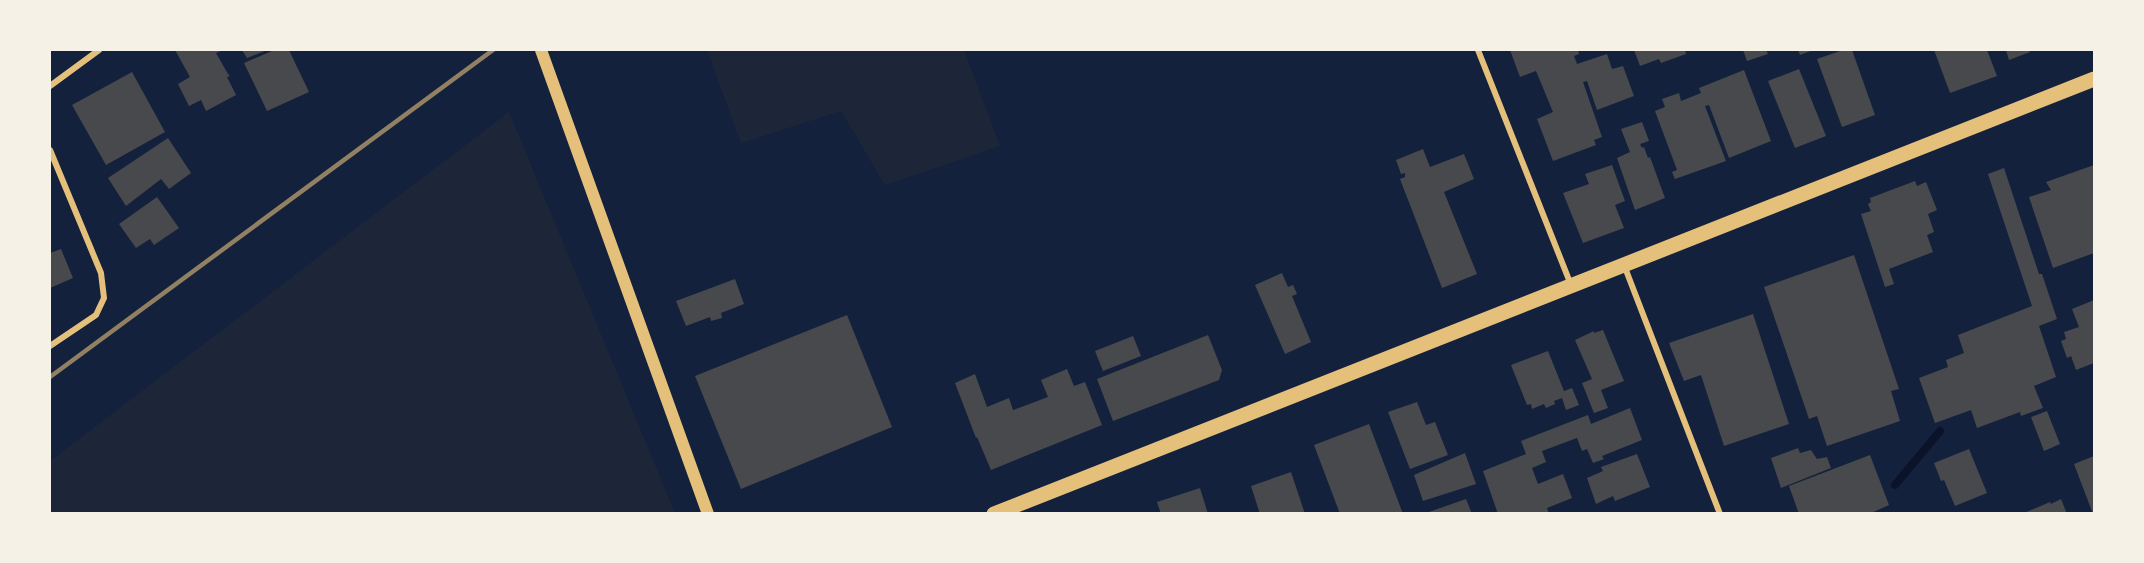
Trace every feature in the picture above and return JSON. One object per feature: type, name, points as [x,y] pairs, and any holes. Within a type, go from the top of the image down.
[{"type":"main road","points":[[541,50],[708,513]]},
{"type":"main road","points":[[994,513],[2094,79]]},
{"type":"street","points":[[50,86],[99,50]]},
{"type":"street","points":[[1478,50],[1572,285]]},
{"type":"street","points":[[50,150],[101,273],[105,298],[96,315],[50,346]]},
{"type":"street","points":[[1624,265],[1720,513]]},
{"type":"shaded area","points":[[707,50],[964,50],[1000,146],[885,185],[841,111],[741,143]]},
{"type":"shaded area","points":[[509,112],[675,513],[50,513],[50,461]]},
{"type":"building","points":[[175,50],[223,50],[216,53],[230,76],[227,77],[236,95],[206,111],[201,100],[189,106],[178,84],[190,77]]},
{"type":"building","points":[[242,50],[267,50],[247,58]]},
{"type":"building","points":[[274,50],[289,50],[309,92],[267,111],[244,63]]},
{"type":"building","points":[[1510,50],[1578,50],[1579,54],[1574,56],[1577,64],[1607,54],[1612,69],[1623,66],[1634,96],[1597,110],[1587,81],[1583,82],[1602,137],[1594,140],[1596,145],[1553,161],[1537,119],[1553,112],[1536,71],[1520,77]]},
{"type":"building","points":[[1634,50],[1685,50],[1686,54],[1661,63],[1659,59],[1640,66]]},
{"type":"building","points":[[1743,50],[1766,50],[1768,54],[1747,61]]},
{"type":"building","points":[[1798,50],[1813,50],[1800,55]]},
{"type":"building","points":[[1843,50],[1852,50],[1875,115],[1842,127],[1817,59]]},
{"type":"building","points":[[1934,50],[1987,50],[1997,76],[1950,93]]},
{"type":"building","points":[[2006,50],[2029,50],[2030,52],[2009,60]]},
{"type":"building","points":[[1799,69],[1826,136],[1795,148],[1768,81]]},
{"type":"building","points":[[1744,70],[1771,141],[1729,158],[1709,105],[1705,106],[1726,161],[1675,179],[1672,172],[1677,170],[1655,111],[1665,107],[1662,99],[1679,93],[1681,101],[1701,93],[1699,88]]},
{"type":"building","points":[[132,72],[165,132],[106,165],[72,105]]},
{"type":"building","points":[[1642,122],[1649,141],[1640,144],[1642,148],[1644,147],[1648,158],[1650,157],[1665,198],[1635,210],[1617,158],[1630,152],[1621,129]]},
{"type":"building","points":[[168,138],[191,173],[169,189],[161,179],[126,206],[108,178]]},
{"type":"building","points":[[1423,149],[1430,167],[1464,154],[1474,179],[1444,192],[1477,274],[1442,288],[1400,179],[1405,177],[1405,173],[1401,174],[1396,160]]},
{"type":"building","points":[[1612,165],[1625,201],[1615,205],[1624,228],[1583,243],[1563,193],[1589,184],[1585,174]]},
{"type":"building","points":[[2094,165],[2094,253],[2053,268],[2029,197],[2051,190],[2046,182]]},
{"type":"building","points":[[2004,168],[2039,274],[2042,274],[2057,319],[2039,326],[2056,377],[2034,386],[2043,408],[2021,416],[2020,412],[1977,428],[1971,410],[1935,423],[1919,378],[1948,367],[1946,360],[1964,353],[1958,335],[2032,306],[1988,174]]},
{"type":"building","points":[[1915,181],[1917,186],[1926,182],[1937,210],[1928,214],[1934,232],[1927,235],[1933,252],[1889,269],[1894,284],[1885,287],[1861,214],[1871,211],[1868,204],[1871,202],[1870,198]]},
{"type":"building","points":[[157,197],[179,228],[154,245],[150,239],[136,248],[119,224]]},
{"type":"building","points":[[61,249],[73,278],[50,288],[50,253]]},
{"type":"building","points":[[1854,255],[1899,389],[1891,391],[1900,421],[1827,446],[1817,416],[1809,419],[1764,287]]},
{"type":"building","points":[[1282,273],[1288,287],[1293,285],[1297,294],[1292,296],[1311,342],[1285,354],[1255,285]]},
{"type":"building","points":[[735,279],[744,304],[721,313],[722,318],[711,321],[710,317],[686,326],[676,301]]},
{"type":"building","points":[[2094,300],[2094,363],[2076,370],[2071,356],[2067,358],[2061,341],[2066,339],[2064,332],[2079,327],[2072,309]]},
{"type":"building","points":[[1753,314],[1789,424],[1724,446],[1701,375],[1684,381],[1669,343]]},
{"type":"building","points":[[847,315],[892,427],[741,489],[695,376]]},
{"type":"building","points":[[1603,330],[1624,381],[1601,390],[1608,408],[1594,413],[1582,383],[1592,379],[1575,340],[1594,331],[1594,333]]},
{"type":"building","points":[[1208,335],[1222,370],[1219,380],[1113,421],[1097,379]]},
{"type":"building","points":[[1133,336],[1141,356],[1103,371],[1095,351]]},
{"type":"building","points":[[1548,351],[1564,391],[1572,388],[1579,405],[1566,410],[1562,398],[1546,408],[1544,404],[1532,409],[1531,404],[1527,405],[1511,365]]},
{"type":"building","points":[[1067,369],[1074,386],[1085,382],[1102,425],[991,470],[955,383],[975,374],[987,407],[1009,398],[1013,410],[1048,397],[1041,380]]},
{"type":"building","points":[[1417,402],[1426,425],[1435,422],[1448,455],[1410,469],[1388,412]]},
{"type":"building","points":[[1630,408],[1642,440],[1602,456],[1604,459],[1593,463],[1587,449],[1582,451],[1577,438],[1542,451],[1546,462],[1532,468],[1538,484],[1563,474],[1572,498],[1547,508],[1549,514],[1498,514],[1483,471],[1526,454],[1521,441],[1588,415],[1591,424]]},
{"type":"building","points":[[2047,411],[2060,444],[2044,451],[2031,417]]},
{"type":"building","points":[[1369,424],[1403,514],[1340,514],[1314,445]]},
{"type":"building","points":[[1798,448],[1800,453],[1811,450],[1817,459],[1827,457],[1831,468],[1781,488],[1771,458]]},
{"type":"building","points":[[1969,449],[1987,493],[1955,506],[1934,463]]},
{"type":"building","points":[[1465,453],[1476,484],[1423,501],[1414,475]]},
{"type":"building","points":[[1637,454],[1650,487],[1615,501],[1613,496],[1596,504],[1587,478],[1603,471],[1601,467]]},
{"type":"building","points":[[1870,455],[1889,505],[1869,514],[1799,514],[1789,486]]},
{"type":"building","points":[[2094,456],[2094,514],[2093,514],[2074,464]]},
{"type":"building","points":[[1291,472],[1305,514],[1260,514],[1251,486]]},
{"type":"building","points":[[1200,488],[1208,514],[1161,514],[1157,502]]},
{"type":"building","points":[[1466,499],[1472,514],[1426,514],[1426,513]]},
{"type":"building","points":[[2061,499],[2067,514],[2022,514],[2050,502],[2051,504]]},
{"type":"waterway","points":[[1895,485],[1940,431]]},
{"type":"railway","points":[[50,377],[493,50]]}]
